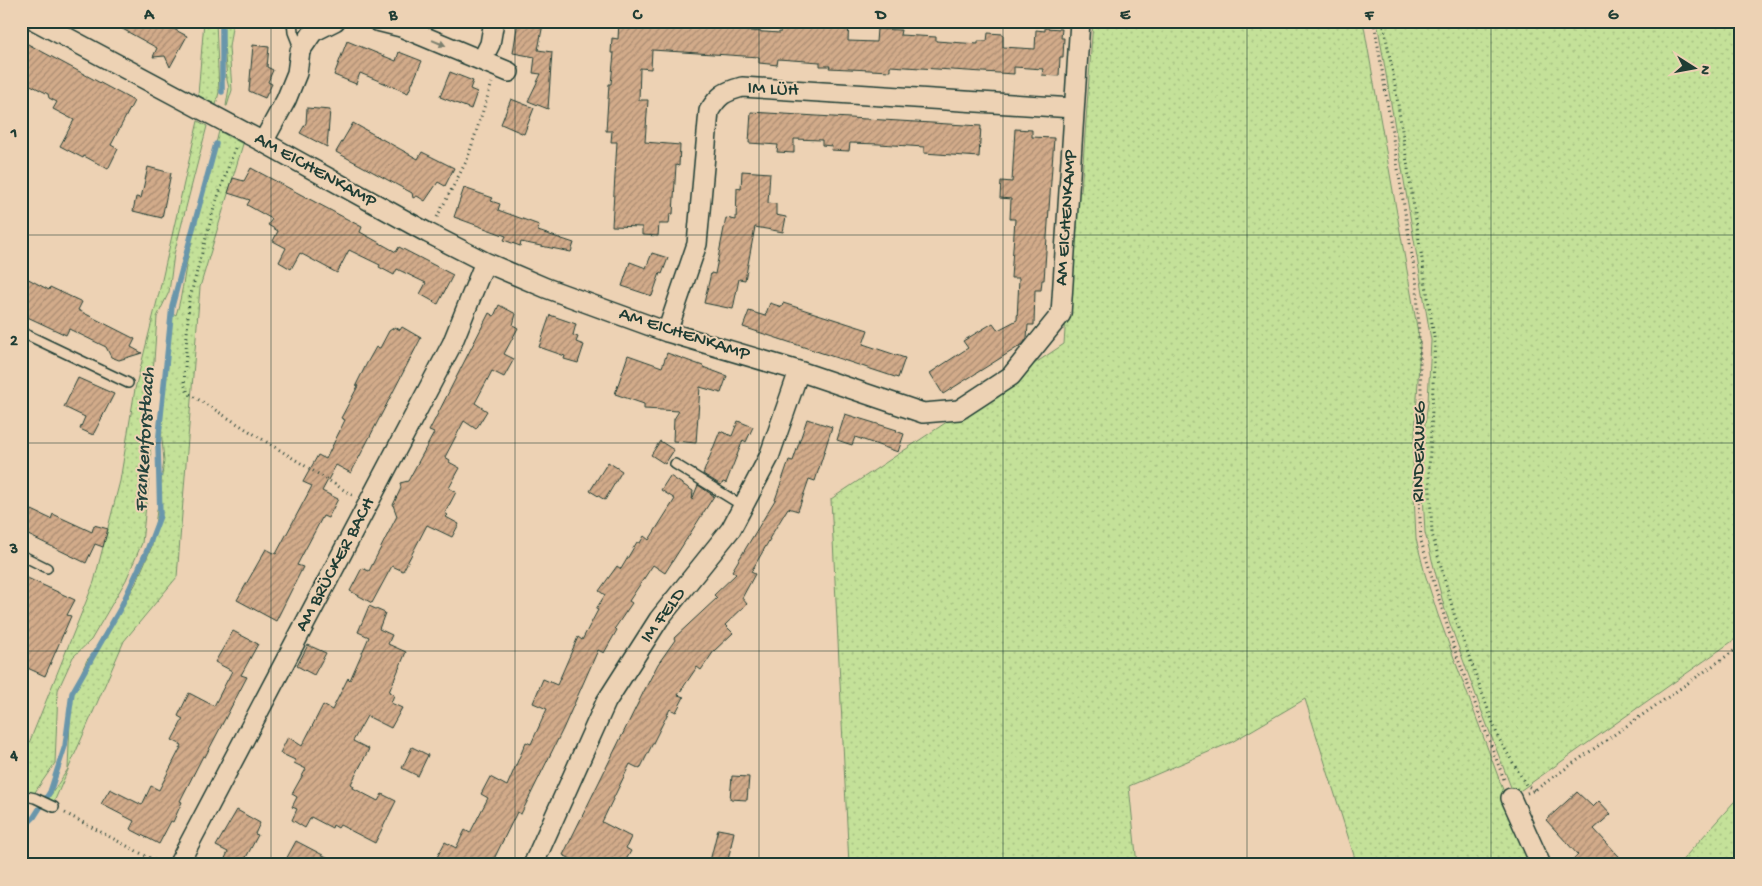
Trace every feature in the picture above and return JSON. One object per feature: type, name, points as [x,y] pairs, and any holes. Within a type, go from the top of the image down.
[{"type":"street","name":"AM EICHENKAMP","points":[[36,21],[485,262],[546,288],[667,332],[799,371],[923,413],[959,410],[1011,376],[1061,314],[1080,21]]},
{"type":"street","points":[[263,142],[286,100],[297,73],[300,51],[313,32],[335,21]]},
{"type":"street","points":[[376,21],[401,27],[496,66]]},
{"type":"street","points":[[494,21],[490,44],[496,66]]},
{"type":"street","name":"IM LÜH","points":[[667,332],[697,244],[709,111],[717,97],[730,90],[742,87],[1073,108]]},
{"type":"street","name":"AM BRÜCKER BACH","points":[[178,865],[452,344],[485,262]]},
{"type":"street","name":"IM FELD","points":[[534,865],[606,702],[660,618],[731,529],[769,457],[799,371]]},
{"type":"street","points":[[1511,798],[1541,865]]},
{"type":"lane","points":[[292,21],[293,32],[300,51]]},
{"type":"lane","points":[[21,332],[128,383]]},
{"type":"lane","points":[[675,464],[743,506]]},
{"type":"lane","points":[[21,555],[47,568]]},
{"type":"lane","points":[[21,795],[35,798],[54,807]]},
{"type":"path","name":"RINDERWEG","points":[[1374,21],[1417,286],[1422,414],[1416,455],[1421,542],[1455,651],[1511,798]]},
{"type":"path","points":[[1383,21],[1397,94],[1435,343],[1429,471],[1432,534],[1455,617],[1498,737],[1526,785],[1535,790]]},
{"type":"path","points":[[428,233],[467,160],[496,66]]},
{"type":"path","points":[[241,131],[214,208],[189,300],[184,384],[188,393],[367,505]]},
{"type":"path","points":[[1511,798],[1535,790],[1741,646]]},
{"type":"path","points":[[54,807],[163,865]]},
{"type":"green space","points":[[204,21],[216,21],[219,92],[216,105],[198,95]]},
{"type":"green space","points":[[222,21],[233,21],[229,47],[232,90],[227,106],[229,88]]},
{"type":"green space","points":[[1093,21],[1363,21],[1420,344],[1413,470],[1416,539],[1438,615],[1531,865],[1357,865],[1305,699],[1232,742],[1129,786],[1137,865],[849,865],[831,499],[1064,344],[1075,190],[1081,192]]},
{"type":"green space","points":[[1377,21],[1741,21],[1741,635],[1514,795],[1445,610],[1425,533],[1421,452],[1428,402],[1431,340]]},
{"type":"green space","points":[[198,121],[207,126],[174,254],[169,292],[157,317],[154,361],[146,415],[151,458],[142,543],[126,580],[91,640],[73,657],[58,690],[55,763],[33,795],[21,789],[21,763],[94,582],[120,481],[135,389]]},
{"type":"green space","points":[[219,131],[243,144],[200,287],[177,577],[124,641],[54,802],[48,799],[68,769],[71,696],[87,660],[102,643],[136,583],[152,546],[164,461],[160,418],[167,368],[171,312],[176,315],[179,306],[192,242],[190,241],[200,210]]},
{"type":"green space","points":[[1741,794],[1741,865],[1678,865]]},
{"type":"building","points":[[108,21],[158,21],[187,36],[170,67],[165,56],[153,57],[157,48]]},
{"type":"building","points":[[518,21],[543,24],[538,50],[552,52],[548,109],[528,101],[541,74],[533,73],[535,57],[513,53]]},
{"type":"building","points":[[619,21],[683,23],[683,21],[733,21],[733,30],[780,33],[781,21],[849,21],[848,41],[876,42],[877,29],[901,30],[900,35],[936,37],[936,41],[978,44],[978,41],[987,41],[988,33],[1003,34],[1003,47],[1035,49],[1036,30],[1045,31],[1045,28],[1062,29],[1061,38],[1064,38],[1063,57],[1060,57],[1059,76],[1042,75],[1043,69],[1014,67],[1014,74],[890,66],[890,71],[829,68],[830,66],[820,66],[820,62],[778,59],[777,65],[759,63],[759,57],[652,50],[651,69],[640,68],[639,100],[648,100],[645,142],[680,145],[679,166],[676,165],[673,214],[670,214],[669,224],[659,224],[658,236],[642,235],[642,227],[612,226],[617,142],[611,142],[612,131],[606,131],[609,84],[611,84],[614,53],[611,53],[612,38],[618,39]]},
{"type":"building","points":[[347,41],[396,61],[399,52],[422,61],[408,93],[360,73],[356,84],[334,75]]},
{"type":"building","points":[[26,43],[134,101],[111,145],[118,149],[108,169],[60,146],[74,120],[53,109],[57,102],[49,98],[48,94],[21,80],[21,52]]},
{"type":"building","points":[[253,45],[269,47],[267,67],[273,70],[268,82],[272,84],[265,98],[249,91]]},
{"type":"building","points":[[450,72],[473,81],[470,89],[477,92],[471,109],[440,97]]},
{"type":"building","points":[[511,99],[534,108],[524,134],[501,124]]},
{"type":"building","points":[[307,108],[330,110],[327,147],[300,133],[306,123]]},
{"type":"building","points":[[751,112],[981,126],[979,157],[924,153],[924,147],[879,144],[850,143],[849,151],[831,150],[832,146],[822,145],[822,140],[794,139],[794,153],[777,152],[778,145],[749,143]]},
{"type":"building","points":[[353,123],[418,159],[422,152],[454,168],[445,186],[438,182],[425,201],[417,196],[413,198],[412,193],[336,152]]},
{"type":"building","points":[[1015,129],[1032,130],[1032,137],[1054,138],[1044,280],[1042,280],[1041,290],[1035,290],[1034,325],[1028,325],[1027,338],[1023,344],[943,394],[930,373],[968,348],[963,341],[993,323],[998,330],[1017,320],[1019,278],[1011,278],[1015,219],[1010,219],[1011,199],[1000,198],[1001,181],[1012,182]]},
{"type":"building","points":[[148,167],[171,173],[162,218],[133,211],[136,197],[141,198]]},
{"type":"building","points":[[251,168],[362,227],[360,232],[396,252],[399,247],[453,275],[438,304],[420,294],[426,283],[397,269],[394,275],[379,267],[380,265],[349,250],[337,273],[300,253],[291,269],[279,262],[286,248],[273,241],[278,231],[268,225],[272,219],[247,205],[250,200],[228,193],[233,178],[244,181]]},
{"type":"building","points":[[742,171],[770,173],[768,203],[776,204],[776,215],[786,217],[783,232],[755,227],[745,280],[739,279],[733,309],[704,303],[711,273],[715,274],[726,218],[736,220],[737,188],[741,189]]},
{"type":"building","points":[[464,188],[493,198],[491,201],[500,204],[498,210],[539,225],[538,231],[574,243],[571,252],[521,242],[520,246],[504,240],[506,236],[454,217]]},
{"type":"building","points":[[652,253],[668,258],[662,274],[660,273],[652,296],[622,286],[630,262],[646,268]]},
{"type":"building","points":[[21,275],[49,290],[50,287],[82,302],[78,310],[135,339],[131,347],[142,353],[119,360],[111,357],[106,347],[69,329],[66,335],[21,314]]},
{"type":"building","points":[[770,303],[782,307],[783,303],[868,330],[863,344],[905,358],[898,378],[743,327],[749,311],[765,316]]},
{"type":"building","points":[[499,305],[516,314],[513,325],[518,328],[504,354],[514,359],[504,377],[492,371],[475,403],[487,411],[476,429],[464,421],[445,457],[450,460],[449,462],[460,468],[449,488],[456,492],[445,513],[448,515],[446,517],[459,524],[452,537],[427,525],[403,571],[392,566],[372,603],[350,591],[362,568],[369,571],[397,516],[393,505],[401,488],[400,483],[408,481],[434,433],[429,431],[489,313],[494,316]]},
{"type":"building","points":[[550,315],[576,324],[573,335],[578,337],[576,342],[584,345],[578,363],[564,359],[565,356],[539,347]]},
{"type":"building","points":[[395,327],[400,330],[402,327],[421,338],[351,473],[336,465],[322,491],[338,499],[328,518],[323,516],[297,565],[303,567],[276,621],[237,600],[266,549],[276,554],[312,486],[303,482],[318,455],[326,459],[345,420],[341,418],[358,386],[356,385],[367,363],[376,347],[380,348],[389,331]]},
{"type":"building","points":[[667,353],[727,376],[721,393],[700,387],[696,443],[673,441],[674,419],[679,411],[644,409],[644,404],[615,394],[628,355],[662,367]]},
{"type":"building","points":[[78,378],[114,394],[93,435],[80,429],[85,417],[64,407]]},
{"type":"building","points":[[845,414],[897,430],[904,434],[898,452],[855,437],[852,445],[837,440]]},
{"type":"building","points":[[807,419],[832,427],[815,481],[809,479],[798,511],[788,508],[751,572],[755,574],[742,598],[747,604],[725,625],[733,633],[714,651],[701,670],[697,667],[678,695],[684,697],[676,712],[670,709],[640,769],[630,764],[602,822],[631,837],[626,848],[631,851],[623,865],[583,865],[563,855],[645,689],[658,664],[675,640],[674,638],[717,598],[714,595],[736,574],[732,571],[775,500],[789,460],[793,461]]},
{"type":"building","points":[[738,421],[753,427],[746,442],[743,440],[726,483],[723,482],[721,485],[703,474],[720,431],[732,436]]},
{"type":"building","points":[[660,441],[674,450],[665,464],[651,455]]},
{"type":"building","points":[[608,462],[622,471],[605,500],[590,491]]},
{"type":"building","points":[[670,476],[693,491],[692,500],[698,485],[714,496],[665,573],[653,565],[629,601],[632,603],[615,628],[617,630],[604,653],[598,650],[563,729],[521,814],[517,812],[491,865],[433,865],[445,842],[456,848],[465,830],[470,833],[488,798],[481,794],[490,777],[507,786],[526,742],[531,744],[547,709],[533,703],[543,679],[557,685],[578,637],[582,640],[598,610],[596,609],[605,595],[599,591],[617,566],[621,569],[637,542],[640,543],[644,536],[649,540],[675,499],[661,490]]},
{"type":"building","points":[[32,510],[51,519],[53,514],[92,532],[94,525],[108,529],[103,547],[95,544],[86,563],[22,532]]},
{"type":"building","points":[[21,575],[75,600],[67,615],[71,616],[45,676],[21,665]]},
{"type":"building","points":[[369,606],[385,613],[379,629],[392,635],[388,644],[406,652],[389,692],[394,695],[391,703],[402,708],[391,728],[367,716],[353,741],[369,749],[351,784],[354,786],[353,788],[378,801],[382,794],[396,801],[375,843],[340,825],[338,828],[333,825],[332,828],[311,817],[305,828],[292,820],[297,809],[292,807],[297,797],[292,794],[306,769],[294,763],[295,760],[280,753],[288,737],[302,746],[323,705],[332,710],[348,678],[350,680],[369,637],[358,632]]},
{"type":"building","points":[[233,631],[258,644],[241,675],[247,677],[180,801],[182,802],[173,822],[171,821],[159,844],[130,829],[134,821],[101,804],[110,789],[142,805],[151,786],[159,790],[182,745],[172,740],[183,719],[178,716],[189,693],[214,706],[232,671],[215,662]]},
{"type":"building","points":[[308,645],[326,653],[314,675],[297,666]]},
{"type":"building","points":[[412,747],[428,755],[418,776],[402,768]]},
{"type":"building","points":[[732,776],[749,777],[747,800],[730,799]]},
{"type":"building","points":[[1577,792],[1593,807],[1599,801],[1611,814],[1594,829],[1627,865],[1567,865],[1578,855],[1546,820]]},
{"type":"building","points":[[237,810],[260,823],[255,834],[258,835],[242,865],[222,865],[228,852],[216,846]]},
{"type":"building","points":[[718,829],[734,832],[727,865],[709,865]]},
{"type":"building","points":[[296,841],[342,865],[283,865]]},
{"type":"waterway","name":"Frankenforstbach","points":[[222,21],[222,92]]},
{"type":"waterway","name":"Frankenforstbach","points":[[21,830],[34,817],[50,792],[65,746],[72,693],[120,609],[146,553],[160,516],[158,445],[172,306],[216,144]]}]
